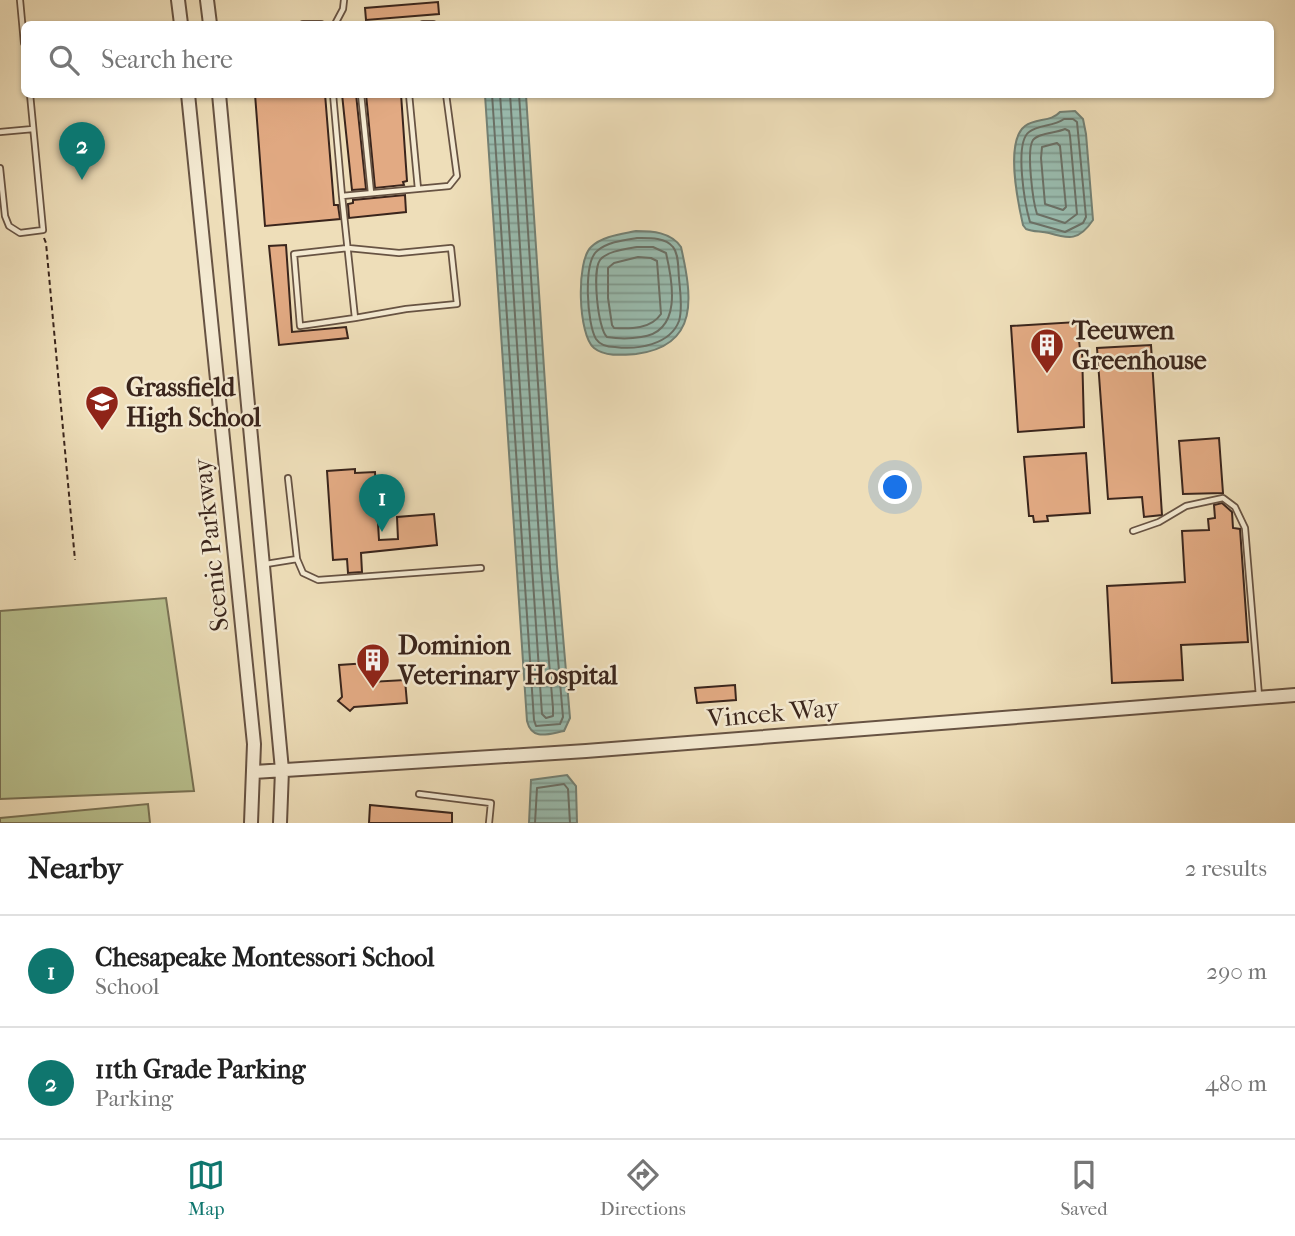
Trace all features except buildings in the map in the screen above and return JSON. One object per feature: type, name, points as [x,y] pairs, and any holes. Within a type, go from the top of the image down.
[{"type":"street","points":[[178,0],[181,21]]},
{"type":"street","points":[[207,0],[210,21]]},
{"type":"street","name":"Scenic Parkway","points":[[188,98],[254,744],[251,823]]},
{"type":"street","name":"Scenic Parkway","points":[[219,98],[282,771],[280,823]]},
{"type":"street","name":"Vincek Way","points":[[253,772],[586,751],[1295,695]]},
{"type":"lane","points":[[20,0],[22,21]]},
{"type":"lane","points":[[337,21],[344,0]]},
{"type":"lane","points":[[0,167],[5,216],[9,226],[20,233],[43,230],[30,98]]},
{"type":"lane","points":[[333,98],[355,318]]},
{"type":"lane","points":[[361,98],[371,193]]},
{"type":"lane","points":[[409,98],[418,189]]},
{"type":"lane","points":[[342,196],[449,186],[457,176],[447,98]]},
{"type":"lane","points":[[0,132],[33,129]]},
{"type":"lane","points":[[348,248],[399,253],[452,248],[457,304],[405,309],[355,318],[300,326],[294,254],[348,248]]},
{"type":"lane","points":[[288,478],[297,559],[303,573],[318,580],[481,568]]},
{"type":"lane","points":[[1133,531],[1159,522],[1186,506],[1223,498],[1235,507],[1245,528],[1259,697]]},
{"type":"lane","points":[[262,565],[297,559]]},
{"type":"lane","points":[[419,794],[491,803],[489,823]]},
{"type":"path","points":[[45,238],[75,560]]},
{"type":"green space","points":[[166,598],[194,791],[0,799],[0,611]]},
{"type":"green space","points":[[148,804],[150,823],[0,823],[0,818]]},
{"type":"water","points":[[485,98],[526,98],[557,566],[570,718],[564,731],[541,735],[529,727]]},
{"type":"water","points":[[1075,111],[1083,119],[1086,134],[1093,220],[1083,232],[1073,237],[1031,231],[1023,225],[1016,188],[1014,158],[1019,134],[1029,124],[1060,112]]},
{"type":"water","points":[[636,231],[667,235],[681,247],[688,283],[687,316],[672,341],[657,349],[636,354],[603,353],[589,341],[582,314],[581,282],[586,255],[591,247],[601,240]]},
{"type":"water","points":[[567,775],[576,786],[577,823],[529,823],[531,780]]},
{"type":"place","name":"11th Grade Parking","points":[[82,180]]},
{"type":"place","name":"Teeuwen Greenhouse","points":[[1047,375]]},
{"type":"place","name":"Grassfield High School","points":[[102,432]]},
{"type":"place","name":"Chesapeake Montessori School","points":[[382,532]]},
{"type":"place","name":"Dominion Veterinary Hospital","points":[[373,690]]}]
